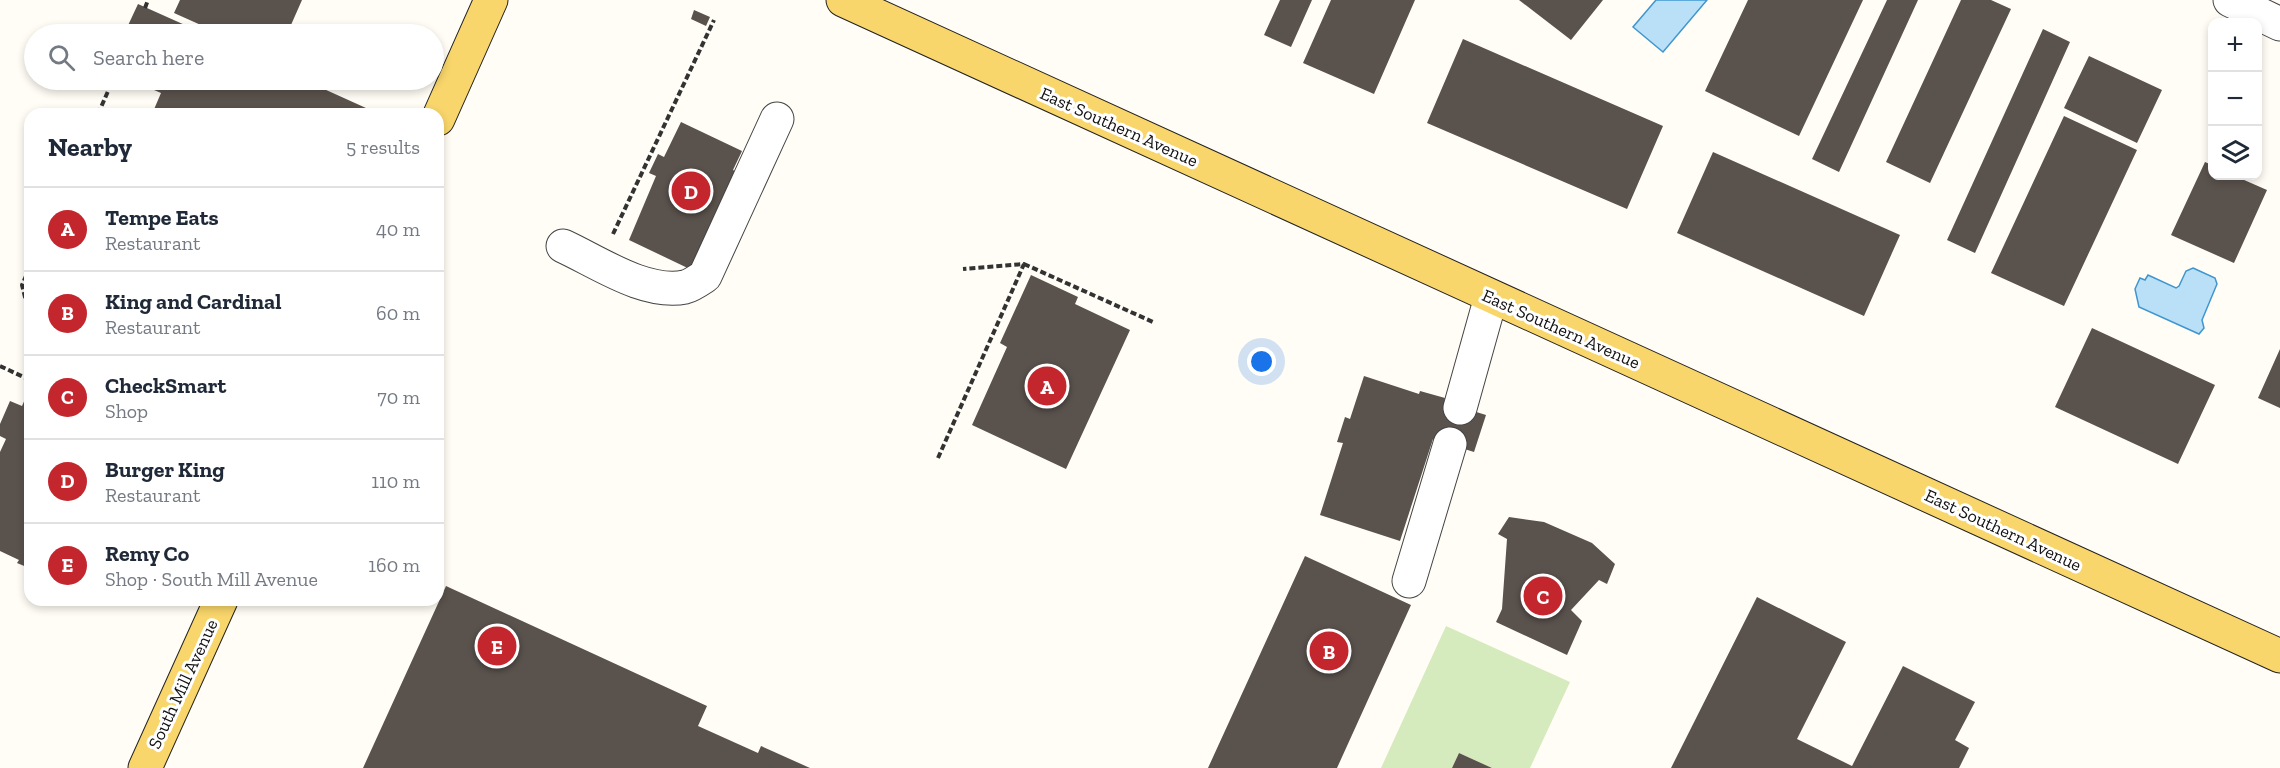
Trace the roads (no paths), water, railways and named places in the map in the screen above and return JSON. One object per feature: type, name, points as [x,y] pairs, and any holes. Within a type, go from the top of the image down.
[{"type":"main road","points":[[443,108],[491,0]]},
{"type":"main road","name":"East Southern Avenue","points":[[843,0],[2280,656]]},
{"type":"main road","name":"South Mill Avenue","points":[[145,768],[218,606]]},
{"type":"lane","points":[[2230,0],[2280,24]]},
{"type":"lane","points":[[563,246],[643,284],[668,289],[688,286],[705,276],[777,119]]},
{"type":"lane","points":[[1460,408],[1491,297]]},
{"type":"lane","points":[[1409,581],[1450,444]]},
{"type":"water","points":[[1656,0],[1707,0],[1663,52],[1633,27]]},
{"type":"water","points":[[2193,268],[2215,278],[2217,284],[2202,320],[2204,328],[2199,334],[2139,307],[2135,289],[2140,278],[2145,280],[2148,275],[2176,288],[2186,271]]},
{"type":"place","name":"Burger King","points":[[691,191]]},
{"type":"place","name":"Tempe Eats","points":[[1047,386]]},
{"type":"place","name":"CheckSmart","points":[[1543,596]]},
{"type":"place","name":"Remy Co","points":[[497,646]]},
{"type":"place","name":"King and Cardinal","points":[[1329,651]]}]
